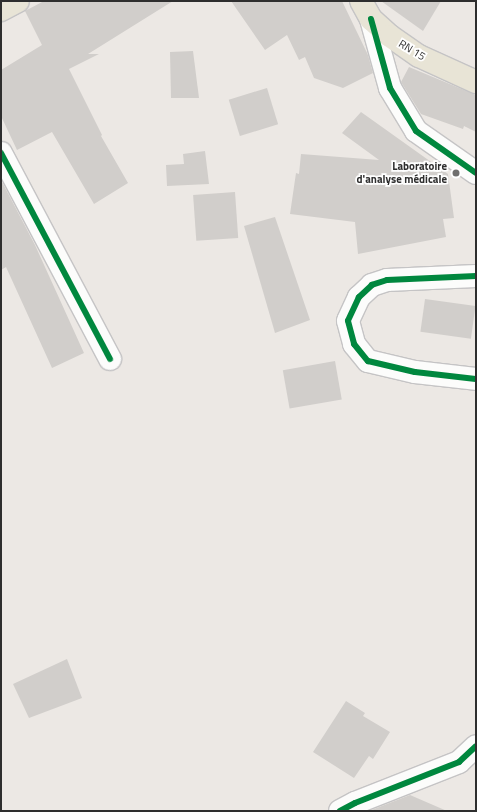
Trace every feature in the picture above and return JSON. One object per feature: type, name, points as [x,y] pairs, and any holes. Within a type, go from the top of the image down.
[{"type":"main road","points":[[1,10],[18,1]]},
{"type":"main road","name":"RN 15","points":[[366,10],[390,36],[419,56],[476,82]]},
{"type":"street","points":[[366,10],[390,88],[416,131],[476,173]]},
{"type":"street","points":[[1,152],[110,359]]},
{"type":"street","points":[[476,276],[387,280],[372,285],[359,297],[348,321],[354,344],[368,361],[415,372],[476,379]]},
{"type":"street","points":[[340,811],[355,803],[459,762],[476,746]]},
{"type":"building","points":[[44,1],[173,1],[88,54],[99,54],[69,69],[102,135],[101,136],[128,183],[94,204],[52,132],[17,150],[1,116],[1,70],[42,45],[25,11]]},
{"type":"building","points":[[231,1],[342,1],[368,55],[373,73],[343,88],[314,78],[305,57],[299,60],[287,35],[265,50]]},
{"type":"building","points":[[381,1],[441,1],[423,31]]},
{"type":"building","points":[[193,51],[199,98],[171,98],[170,52]]},
{"type":"building","points":[[409,67],[476,95],[476,132],[464,126],[463,129],[421,114],[401,82]]},
{"type":"building","points":[[267,88],[278,124],[240,136],[229,100]]},
{"type":"building","points":[[361,112],[448,174],[454,218],[443,219],[446,237],[358,254],[355,222],[290,214],[296,173],[299,174],[301,154],[379,160],[342,133]]},
{"type":"building","points":[[205,151],[209,184],[167,186],[166,165],[184,164],[183,154]]},
{"type":"building","points":[[1,180],[35,245],[84,353],[52,368],[6,267],[1,270]]},
{"type":"building","points":[[235,192],[238,238],[196,241],[193,195]]},
{"type":"building","points":[[275,217],[310,320],[275,333],[244,226]]},
{"type":"building","points":[[425,299],[476,306],[471,339],[420,332]]},
{"type":"building","points":[[335,361],[342,399],[290,409],[283,370]]},
{"type":"building","points":[[67,659],[82,698],[29,718],[13,684]]},
{"type":"building","points":[[346,701],[365,713],[363,716],[390,732],[373,759],[369,756],[354,778],[313,752]]},
{"type":"building","points":[[410,795],[447,811],[369,811]]},
{"type":"cycle path","points":[[371,19],[390,88],[416,131],[476,173]]},
{"type":"cycle path","points":[[1,153],[110,359]]},
{"type":"cycle path","points":[[476,276],[387,280],[372,285],[359,297],[348,321],[354,344],[368,361],[415,372],[476,379]]},
{"type":"cycle path","points":[[340,811],[355,803],[459,762],[476,746]]},
{"type":"place","name":"Laboratoire d'analyse médicale","points":[[456,173]]}]
